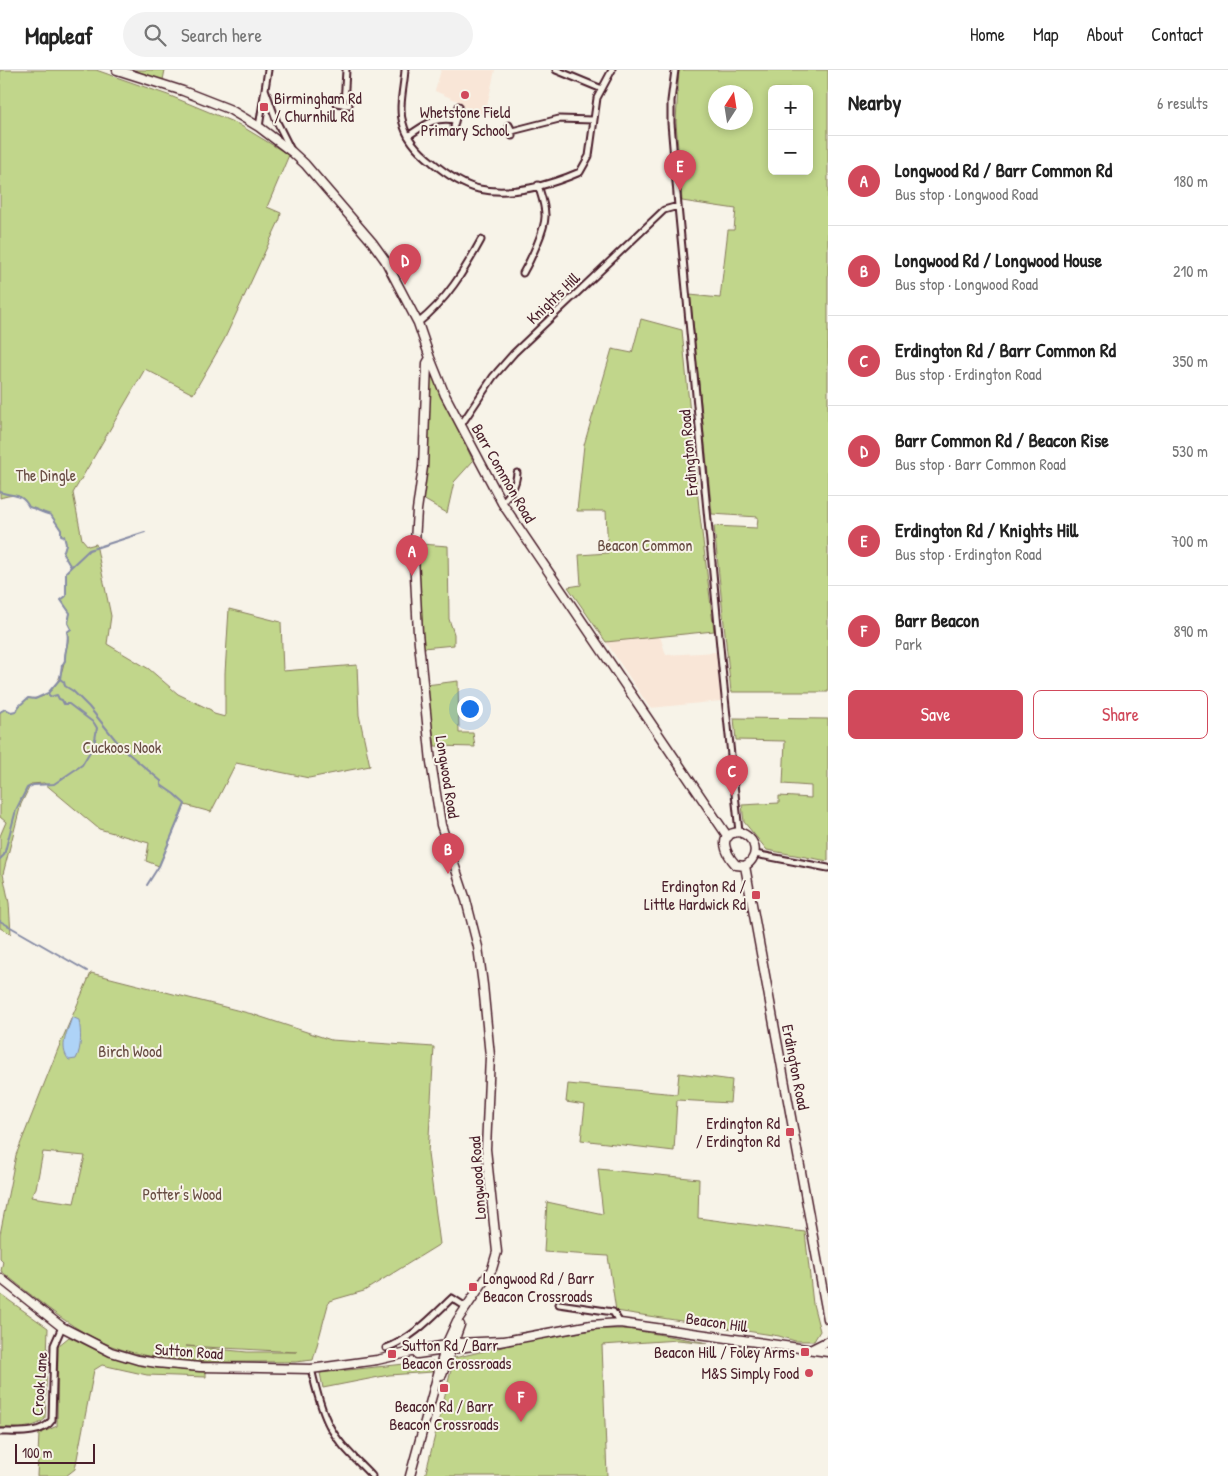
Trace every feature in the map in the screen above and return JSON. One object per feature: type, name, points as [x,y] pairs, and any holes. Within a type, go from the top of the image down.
[{"type":"main road","name":"Barr Common Road","points":[[118,70],[183,91],[220,106],[259,127],[292,152],[321,181],[372,242],[385,260],[418,323],[446,396],[502,503],[728,837]]},
{"type":"main road","name":"Longwood Road","points":[[410,1476],[457,1320],[492,1268],[497,1252],[486,1149],[490,1056],[478,947],[466,900],[441,825],[430,762],[419,642],[414,572],[414,538],[423,458],[426,363],[430,358]]},
{"type":"main road","points":[[739,832],[749,838],[756,854],[749,864],[746,866],[736,865],[728,854],[725,843],[728,837],[739,832]]},
{"type":"main road","name":"Erdington Road","points":[[746,866],[828,1319]]},
{"type":"main road","name":"Sutton Road","points":[[0,1278],[62,1326],[111,1352],[138,1360],[157,1363],[200,1367],[311,1369],[448,1348]]},
{"type":"main road","name":"Beacon Hill","points":[[448,1348],[502,1341],[591,1325],[620,1323],[828,1352]]},
{"type":"main road","points":[[810,1349],[828,1341]]},
{"type":"street","points":[[259,127],[268,70]]},
{"type":"street","points":[[336,103],[346,105],[346,70]]},
{"type":"street","points":[[405,70],[401,116],[408,136],[422,155],[442,170],[477,188],[505,191],[538,185],[580,172],[590,156],[597,98],[612,70]]},
{"type":"street","points":[[556,70],[602,88]]},
{"type":"street","name":"Erdington Road","points":[[675,70],[672,123],[678,206],[739,832]]},
{"type":"street","points":[[265,89],[277,122],[292,152]]},
{"type":"street","points":[[454,126],[459,106]]},
{"type":"street","points":[[408,136],[428,122],[443,118],[455,120]]},
{"type":"street","points":[[509,125],[512,133],[559,119],[594,120]]},
{"type":"street","points":[[523,273],[529,264],[545,221],[546,213],[538,185]]},
{"type":"street","name":"Knights Hill","points":[[461,425],[492,377],[514,353],[664,210],[678,206]]},
{"type":"street","points":[[418,323],[450,293],[481,240]]},
{"type":"street","points":[[522,260],[529,264]]},
{"type":"street","points":[[502,503],[514,490],[517,473]]},
{"type":"street","points":[[756,854],[828,868]]},
{"type":"street","points":[[386,1348],[409,1337],[452,1298],[466,1307]]},
{"type":"street","name":"Beacon Hill","points":[[559,1304],[613,1312],[620,1323]]},
{"type":"street","name":"Crook Lane","points":[[0,1432],[42,1429],[50,1424],[52,1420],[54,1345],[62,1326]]},
{"type":"street","points":[[311,1369],[322,1410],[329,1426],[339,1441],[372,1476]]},
{"type":"shaded area","name":"Whetstone Field Primary School","points":[[441,70],[495,70],[485,115],[462,106],[460,102],[435,91]]},
{"type":"shaded area","points":[[660,636],[666,655],[716,652],[721,701],[650,708],[606,642]]},
{"type":"green space","points":[[0,70],[96,70],[168,95],[238,124],[289,155],[267,207],[281,213],[280,219],[224,340],[193,394],[145,369],[73,493],[82,539],[88,546],[96,544],[111,616],[107,644],[149,669],[178,694],[211,710],[214,714],[225,717],[225,673],[229,609],[281,622],[283,671],[357,665],[359,715],[370,766],[309,778],[236,763],[211,812],[185,805],[159,866],[146,861],[149,843],[99,829],[44,783],[31,784],[21,804],[3,874],[9,903],[11,934],[0,928],[0,836],[6,822],[0,817],[0,712],[5,709],[11,712],[16,711],[28,698],[44,696],[59,678],[68,644],[67,632],[71,629],[68,623],[70,613],[61,600],[66,596],[66,572],[71,567],[63,554],[66,544],[64,536],[61,535],[61,530],[51,515],[29,507],[23,499],[17,496],[0,498]]},
{"type":"green space","points":[[132,70],[165,70],[163,80]]},
{"type":"green space","points":[[679,70],[828,70],[828,692],[731,692],[714,526],[757,528],[758,517],[712,514],[690,295],[720,298],[728,230],[734,230],[736,209],[682,201],[676,122]]},
{"type":"green space","name":"Beacon Common","points":[[641,319],[682,330],[699,508],[714,631],[606,642],[568,587],[581,585],[579,555],[608,553],[606,511],[577,511],[584,445],[612,349],[632,353]]},
{"type":"green space","points":[[432,373],[473,461],[454,482],[447,513],[423,499],[427,467],[430,374]]},
{"type":"green space","points":[[421,544],[448,546],[449,619],[454,634],[454,645],[423,648],[419,563]]},
{"type":"green space","points":[[458,681],[459,733],[473,733],[475,747],[435,746],[426,685]]},
{"type":"green space","points":[[734,718],[828,719],[828,861],[767,850],[744,822],[742,805],[779,803],[779,796],[811,798],[811,786],[783,784],[785,741],[736,740]]},
{"type":"green space","points":[[91,973],[252,1014],[331,1040],[434,1047],[428,1154],[440,1244],[364,1291],[329,1301],[313,1360],[295,1362],[221,1362],[170,1359],[122,1350],[86,1334],[61,1318],[1,1271],[3,1261],[0,1258],[0,1234],[16,1155],[58,1049]],"holes":[[[43,1152],[85,1156],[74,1203],[31,1197],[36,1188]],[[186,1346],[297,1352],[247,1352]]]},
{"type":"green space","points":[[679,1073],[732,1080],[730,1103],[677,1100],[674,1151],[581,1140],[585,1105],[566,1102],[568,1084],[677,1094]]},
{"type":"green space","points":[[598,1169],[699,1179],[698,1218],[805,1232],[813,1304],[820,1331],[814,1341],[795,1341],[779,1336],[616,1311],[608,1256],[544,1252],[547,1202],[603,1214]]},
{"type":"green space","points":[[0,1294],[48,1328],[45,1419],[29,1427],[0,1428]]},
{"type":"green space","points":[[600,1329],[628,1329],[708,1343],[678,1340],[602,1345],[607,1476],[425,1476],[454,1358],[528,1341]]},
{"type":"green space","points":[[69,1337],[111,1357],[157,1368],[206,1372],[206,1377],[147,1375],[102,1365],[94,1370],[75,1469],[66,1476],[37,1476],[39,1434],[57,1426],[58,1346]]},
{"type":"green space","points":[[433,1361],[432,1372],[389,1375],[323,1388],[320,1373]]},
{"type":"water","points":[[72,1017],[79,1020],[80,1039],[76,1059],[69,1060],[64,1050],[64,1044]]},
{"type":"waterway","points":[[0,492],[20,497],[29,507],[51,515],[61,530],[61,535],[64,536],[66,544],[63,554],[71,567],[66,572],[66,596],[61,600],[70,613],[68,623],[71,629],[67,632],[65,661],[62,665],[60,679],[48,693],[50,697],[57,695],[64,704],[69,704],[94,723],[97,728],[94,745],[82,765],[54,784],[33,785],[27,788],[16,810],[4,855],[0,859]]},
{"type":"waterway","points":[[71,567],[89,550],[145,532]]},
{"type":"waterway","points":[[60,679],[64,682],[65,686],[73,691],[89,707],[123,749],[161,781],[161,785],[185,804],[159,866],[147,885]]},
{"type":"waterway","points":[[0,712],[5,709],[11,712],[16,711],[28,698],[35,699],[48,693]]},
{"type":"waterway","points":[[0,921],[87,971]]},
{"type":"place","name":"Whetstone Field Primary School","points":[[465,95]]},
{"type":"place","name":"Birmingham Rd / Churnhill Rd","points":[[264,107]]},
{"type":"place","name":"Erdington Rd / Knights Hill","points":[[680,191]]},
{"type":"place","name":"Barr Common Rd / Beacon Rise","points":[[405,285]]},
{"type":"place","name":"Longwood Rd / Barr Common Rd","points":[[412,576]]},
{"type":"place","name":"Erdington Rd / Barr Common Rd","points":[[732,796]]},
{"type":"place","name":"Longwood Rd / Longwood House","points":[[448,874]]},
{"type":"place","name":"Erdington Rd / Little Hardwick Rd","points":[[756,895]]},
{"type":"place","name":"Erdington Rd / Erdington Rd","points":[[790,1132]]},
{"type":"place","name":"Longwood Rd / Barr Beacon Crossroads","points":[[473,1287]]},
{"type":"place","name":"Beacon Hill / Foley Arms","points":[[805,1352]]},
{"type":"place","name":"Sutton Rd / Barr Beacon Crossroads","points":[[392,1354]]},
{"type":"place","name":"M&S Simply Food","points":[[809,1373]]},
{"type":"place","name":"Beacon Rd / Barr Beacon Crossroads","points":[[444,1388]]},
{"type":"place","name":"Barr Beacon","points":[[521,1422]]},
{"type":"park label","name":"The Dingle","points":[[46,475]]},
{"type":"park label","name":"Cuckoos Nook","points":[[122,747]]},
{"type":"park label","name":"Birch Wood","points":[[130,1051]]},
{"type":"park label","name":"Potter's Wood","points":[[182,1194]]}]
